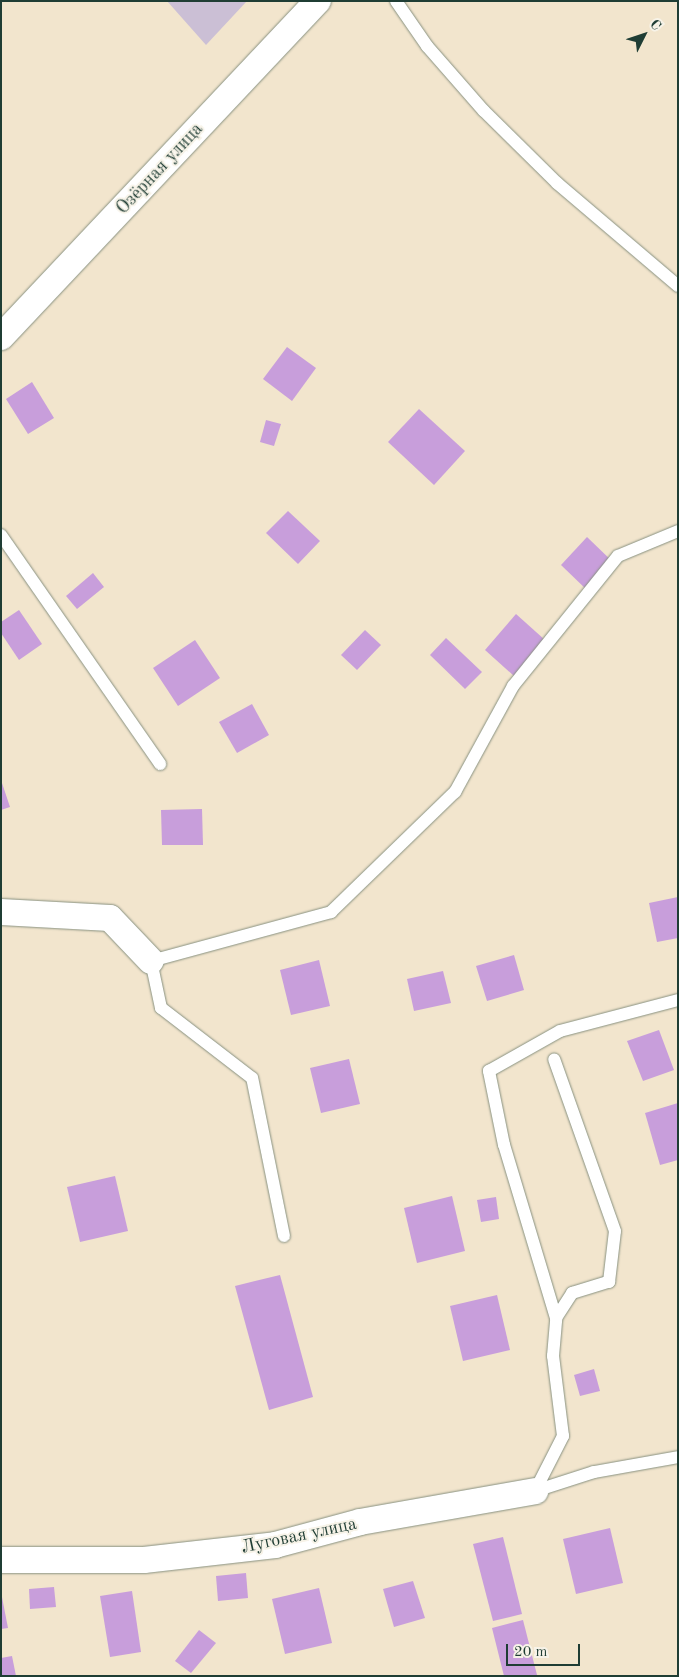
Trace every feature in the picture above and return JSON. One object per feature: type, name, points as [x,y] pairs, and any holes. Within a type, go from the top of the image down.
[{"type":"street","name":"Озёрная улица","points":[[1,338],[318,1]]},
{"type":"street","points":[[1,912],[110,918],[151,961]]},
{"type":"street","name":"Луговая улица","points":[[1,1560],[144,1560],[275,1545],[360,1522],[536,1491]]},
{"type":"lane","points":[[396,1],[427,46],[484,111],[557,183],[678,286]]},
{"type":"lane","points":[[284,1236],[252,1078],[161,1008],[151,961],[331,912],[455,792],[513,686],[618,556],[678,531]]},
{"type":"lane","points":[[1,535],[160,764]]},
{"type":"lane","points":[[536,1491],[563,1436],[553,1356],[556,1318],[504,1145],[489,1071],[560,1031],[678,1000]]},
{"type":"lane","points":[[554,1059],[614,1230],[609,1282],[572,1293],[556,1318]]},
{"type":"lane","points":[[536,1491],[594,1472],[678,1457]]},
{"type":"shaded area","points":[[167,1],[247,1],[206,45]]},
{"type":"building","points":[[287,347],[316,368],[292,401],[263,379]]},
{"type":"building","points":[[32,382],[54,418],[28,434],[6,399]]},
{"type":"building","points":[[419,409],[465,451],[434,485],[388,442]]},
{"type":"building","points":[[266,420],[281,424],[274,446],[260,442]]},
{"type":"building","points":[[288,511],[320,541],[298,564],[266,533]]},
{"type":"building","points":[[587,537],[615,564],[589,592],[561,565]]},
{"type":"building","points":[[93,573],[104,587],[77,609],[66,596]]},
{"type":"building","points":[[19,610],[42,644],[19,660],[1,633],[1,622]]},
{"type":"building","points":[[516,614],[545,640],[514,676],[485,650]]},
{"type":"building","points":[[365,630],[381,645],[357,670],[341,655]]},
{"type":"building","points":[[446,638],[482,672],[465,689],[430,655]]},
{"type":"building","points":[[195,640],[220,678],[178,706],[153,668]]},
{"type":"building","points":[[252,704],[269,735],[237,753],[219,722]]},
{"type":"building","points":[[1,780],[10,807],[1,810]]},
{"type":"building","points":[[202,809],[203,845],[162,845],[161,810]]},
{"type":"building","points":[[678,897],[678,938],[657,942],[649,903]]},
{"type":"building","points":[[514,955],[524,990],[487,1001],[476,966]]},
{"type":"building","points":[[319,960],[330,1006],[291,1015],[280,970]]},
{"type":"building","points":[[443,971],[451,1003],[414,1011],[407,979]]},
{"type":"building","points":[[659,1030],[674,1070],[643,1081],[627,1041]]},
{"type":"building","points":[[349,1059],[360,1104],[321,1113],[310,1068]]},
{"type":"building","points":[[678,1103],[678,1160],[660,1165],[645,1113]]},
{"type":"building","points":[[115,1176],[128,1231],[80,1242],[67,1187]]},
{"type":"building","points":[[452,1196],[465,1251],[417,1263],[404,1208]]},
{"type":"building","points":[[496,1197],[499,1219],[481,1222],[477,1200]]},
{"type":"building","points":[[280,1275],[313,1397],[269,1410],[235,1286]]},
{"type":"building","points":[[497,1295],[510,1350],[463,1361],[450,1306]]},
{"type":"building","points":[[594,1369],[600,1391],[580,1396],[574,1375]]},
{"type":"building","points":[[610,1528],[623,1583],[576,1594],[563,1539]]},
{"type":"building","points":[[503,1537],[522,1614],[493,1621],[473,1544]]},
{"type":"building","points":[[246,1573],[248,1598],[218,1601],[216,1576]]},
{"type":"building","points":[[413,1581],[425,1618],[394,1627],[383,1589]]},
{"type":"building","points":[[54,1587],[56,1607],[30,1609],[29,1589]]},
{"type":"building","points":[[319,1588],[332,1643],[285,1654],[272,1599]]},
{"type":"building","points":[[132,1591],[141,1652],[110,1657],[100,1596]]},
{"type":"building","points":[[1,1592],[8,1628],[1,1629]]},
{"type":"building","points":[[523,1620],[537,1675],[504,1676],[492,1628]]},
{"type":"building","points":[[199,1630],[216,1643],[191,1673],[175,1661]]},
{"type":"building","points":[[12,1656],[16,1676],[1,1676],[1,1658]]}]
